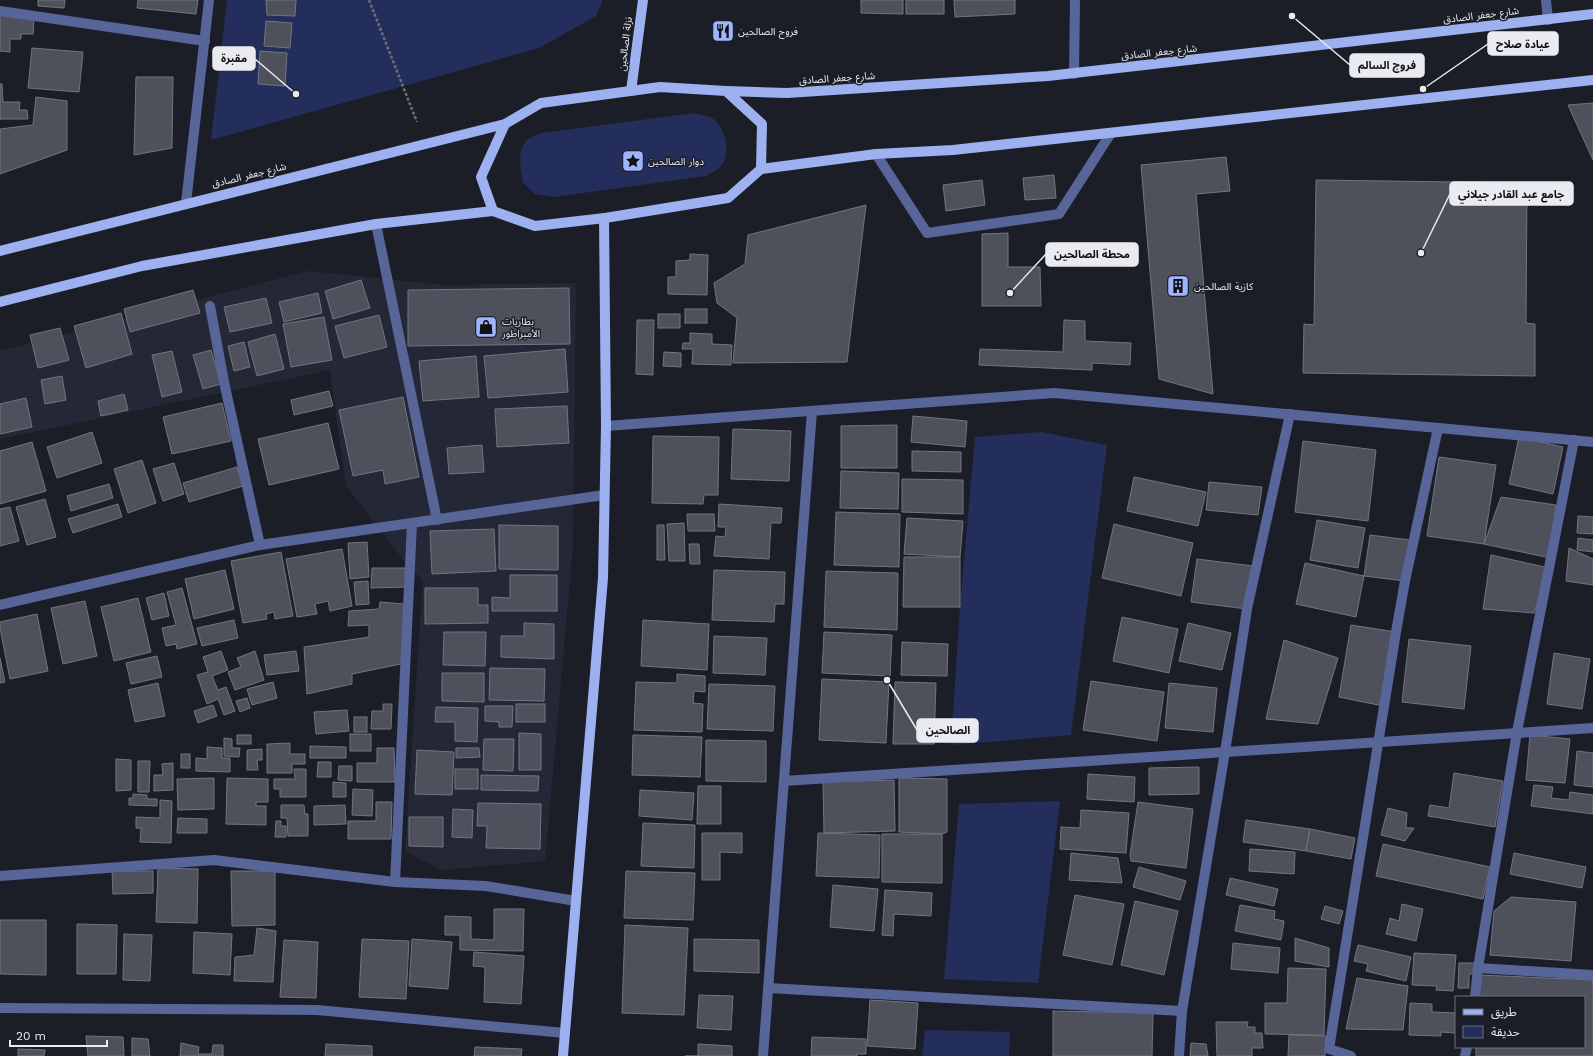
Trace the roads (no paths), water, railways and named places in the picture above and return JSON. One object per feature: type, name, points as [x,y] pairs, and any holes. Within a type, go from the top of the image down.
[{"type":"main road","name":"نزلة الصالحين","points":[[631,91],[643,0]]},
{"type":"main road","name":"شارع جعفر الصادق","points":[[726,91],[787,93],[1074,74],[1593,14]]},
{"type":"main road","points":[[0,302],[142,266],[376,224],[493,211],[535,226],[604,218],[728,198],[761,169],[876,154],[953,150],[1593,80]]},
{"type":"main road","points":[[493,211],[481,177],[505,124],[541,103],[660,87],[726,91],[762,124],[761,169]]},
{"type":"main road","name":"شارع جعفر الصادق","points":[[0,251],[505,124]]},
{"type":"main road","points":[[563,1056],[603,578],[606,426],[604,218]]},
{"type":"street","points":[[186,203],[209,0]]},
{"type":"street","points":[[1074,74],[1075,0]]},
{"type":"street","points":[[1546,0],[1548,20]]},
{"type":"street","points":[[0,11],[205,40]]},
{"type":"street","points":[[876,154],[927,233],[1059,214],[1111,132]]},
{"type":"street","points":[[376,224],[437,520]]},
{"type":"street","points":[[210,306],[224,382],[260,544]]},
{"type":"street","points":[[606,426],[1054,393],[1593,442]]},
{"type":"street","points":[[763,1056],[812,411]]},
{"type":"street","points":[[1178,1056],[1182,1011],[1247,609],[1290,414]]},
{"type":"street","points":[[1351,1056],[1329,1049],[1405,581],[1438,428]]},
{"type":"street","points":[[1475,996],[1478,968],[1517,732],[1574,440]]},
{"type":"street","points":[[0,605],[260,544],[437,520],[604,495]]},
{"type":"street","points":[[395,882],[412,523]]},
{"type":"street","points":[[784,781],[1593,728]]},
{"type":"street","points":[[0,876],[214,860],[395,882],[486,886],[576,901]]},
{"type":"street","points":[[1478,968],[1593,975]]},
{"type":"street","points":[[768,988],[1182,1011]]},
{"type":"street","points":[[0,1008],[316,1010],[565,1034]]},
{"type":"place","name":"فروج السالم","points":[[1292,16]]},
{"type":"place","name":"فروج الصالحين","points":[[723,31]]},
{"type":"place","name":"عيادة صلاح","points":[[1423,89]]},
{"type":"place","name":"مقبرة","points":[[296,94]]},
{"type":"place","name":"دوار الصالحين","points":[[633,161]]},
{"type":"place","name":"جامع عبد القادر جيلاني","points":[[1421,253]]},
{"type":"place","name":"كازية الصالحين","points":[[1178,286]]},
{"type":"place","name":"محطة الصالحين","points":[[1010,293]]},
{"type":"place","name":"بطاريات الأمبراطور","points":[[486,327]]},
{"type":"place","name":"الصالحين","points":[[887,680]]}]
